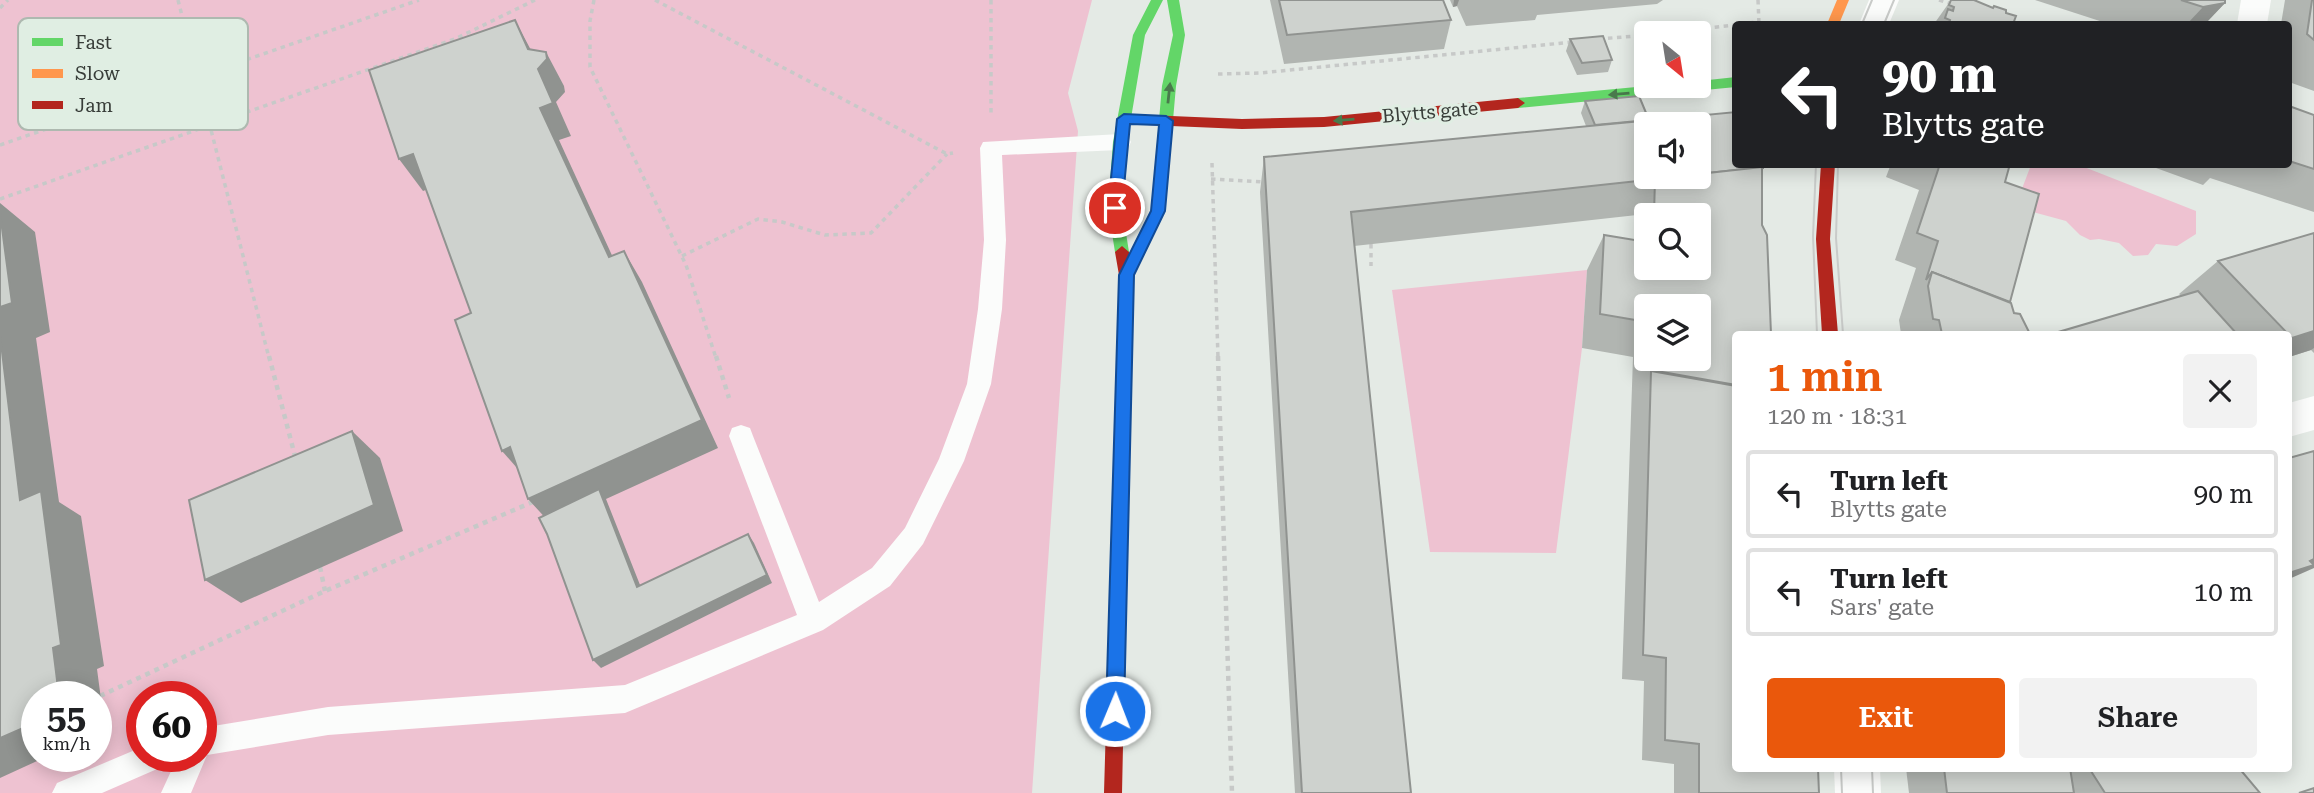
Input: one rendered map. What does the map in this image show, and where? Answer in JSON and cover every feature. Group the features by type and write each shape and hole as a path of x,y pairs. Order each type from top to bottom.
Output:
{"main road":[{"path":"1113,793 1126,275 1115,208 1120,142 1139,35 1157,0"},
{"path":"1126,275 1158,211 1166,121 1179,35 1173,0"},
{"path":"1834,21 1843,0"},
{"name":"Blytts gate","path":"1124,119 1242,124 1324,122 1732,82"},
{"path":"1828,168 1823,239 1829,331"}],"street":[{"path":"1875,21 1884,0"},
{"path":"2252,21 2256,0"},
{"path":"2292,420 2314,413"},
{"path":"1857,772 1858,793"}],"lane":[{"path":"217,739 328,721 625,699 813,621 881,577 914,536 951,461 979,384 990,309 995,240 991,148 1120,142"},
{"path":"741,436 813,621"},
{"path":"67,793 126,768"},
{"path":"176,793 185,772"}],"path":[{"path":"0,8 8,0"},
{"path":"178,0 182,18"},
{"path":"248,61 419,0"},
{"path":"248,113 455,39 535,0"},
{"path":"594,0 590,21 590,67 682,256 741,436"},
{"path":"654,0 947,154"},
{"path":"991,0 991,148"},
{"path":"1758,0 1758,21"},
{"path":"1939,0 1957,6"},
{"path":"1712,28 1732,26"},
{"path":"1592,40 1634,36"},
{"path":"1219,74 1260,73 1578,41"},
{"path":"0,145 45,130"},
{"path":"0,199 198,130"},
{"path":"211,130 297,464"},
{"path":"682,256 758,219 782,222 825,235 871,233 947,154 957,152"},
{"path":"1212,156 1232,793"},
{"path":"1211,179 1267,182"},
{"path":"1371,244 1371,267"},
{"path":"112,690 325,590 542,498"},
{"path":"320,567 325,590"}],"shaded area":[{"path":"0,0 1092,0 1068,93 1078,131 1032,793 0,793"},
{"path":"2030,168 2087,168 2196,211 2196,234 2177,246 2156,244 2148,255 2133,256 2119,243 2090,240 2080,235 2066,221 2015,207"},
{"path":"1587,270 1582,348 1556,553 1430,552 1392,290"}],"building":[{"path":"1279,0 1443,0 1451,20 1287,35"},
{"path":"1951,0 1974,0 2016,16 2014,21 1950,21 1945,18 1948,9 1953,11 1954,7 1949,5"},
{"path":"2181,0 2225,0 2225,3 2203,7"},
{"path":"2314,0 2314,40 2307,34"},
{"path":"515,20 528,49 546,52 547,59 538,69 553,103 540,108 609,257 624,251 702,420 528,499 510,447 502,451 455,320 471,313 413,154 399,159 369,70"},
{"path":"1603,36 1612,60 1582,63 1570,39"},
{"path":"1634,96 1640,98 1646,112 1634,112 1634,121 1595,125 1585,101"},
{"path":"2292,107 2314,115 2314,169 2292,162"},
{"path":"1732,112 1732,168 1753,168 1711,173 1711,114"},
{"path":"1634,122 1634,181 1351,212 1411,793 1302,793 1264,157"},
{"path":"1762,168 1762,225 1767,235 1771,331 1732,331 1732,384 1657,371 1711,371 1711,294 1634,294 1634,320 1600,314 1604,235 1634,240 1634,280 1711,280 1711,203 1654,203 1655,189 1711,189 1711,173"},
{"path":"1939,168 2009,168 2005,182 2039,194 2010,302 1932,272 1926,280 1938,241 1917,233"},
{"path":"0,213 12,303 0,307"},
{"path":"2314,233 2314,331 2292,338 2292,331 2285,331 2218,261"},
{"path":"1932,272 2011,303 2014,313 2020,314 2028,331 1941,331 1939,320 1933,319 1928,286"},
{"path":"2198,291 2234,331 2062,331"},
{"path":"0,335 20,500 41,491 61,645 53,648 57,681 21,681 21,729 0,738"},
{"path":"1651,371 1732,385 1732,772 1818,772 1819,793 1699,793 1699,744 1665,740 1666,658 1643,655"},
{"path":"352,431 374,505 205,580 189,500"},
{"path":"2314,451 2314,559 2310,561 2314,565 2292,572 2292,457"},
{"path":"599,489 637,587 748,534 767,575 593,660 539,518"},
{"path":"1944,772 2071,772 2074,793 1947,793"},
{"path":"2092,772 2242,772 2260,793 2105,793"},
{"path":"2314,788 2314,793 2299,793"}],"tram line":[{"path":"1863,21 1872,0"},
{"path":"1885,21 1894,0"},
{"path":"1816,168 1813,236 1817,331"},
{"path":"1838,168 1836,238 1843,331"},
{"path":"1841,772 1842,793"},
{"path":"1872,772 1873,793"}],"traffic: fast":[{"path":"1122,252 1115,208 1120,142 1139,35 1157,0"},
{"path":"1126,275 1158,211 1169,86 1179,35 1173,0"},
{"path":"1518,103 1732,82"}],"traffic: slow":[{"path":"1834,21 1843,0"}],"traffic: jam":[{"path":"1124,119 1242,124 1324,122 1518,103"},
{"path":"1828,168 1823,239 1830,331"},
{"path":"1113,793 1126,275 1122,252"}],"route":[{"path":"1115,208 1124,119 1166,121 1158,211 1126,275 1115,711"}]}
